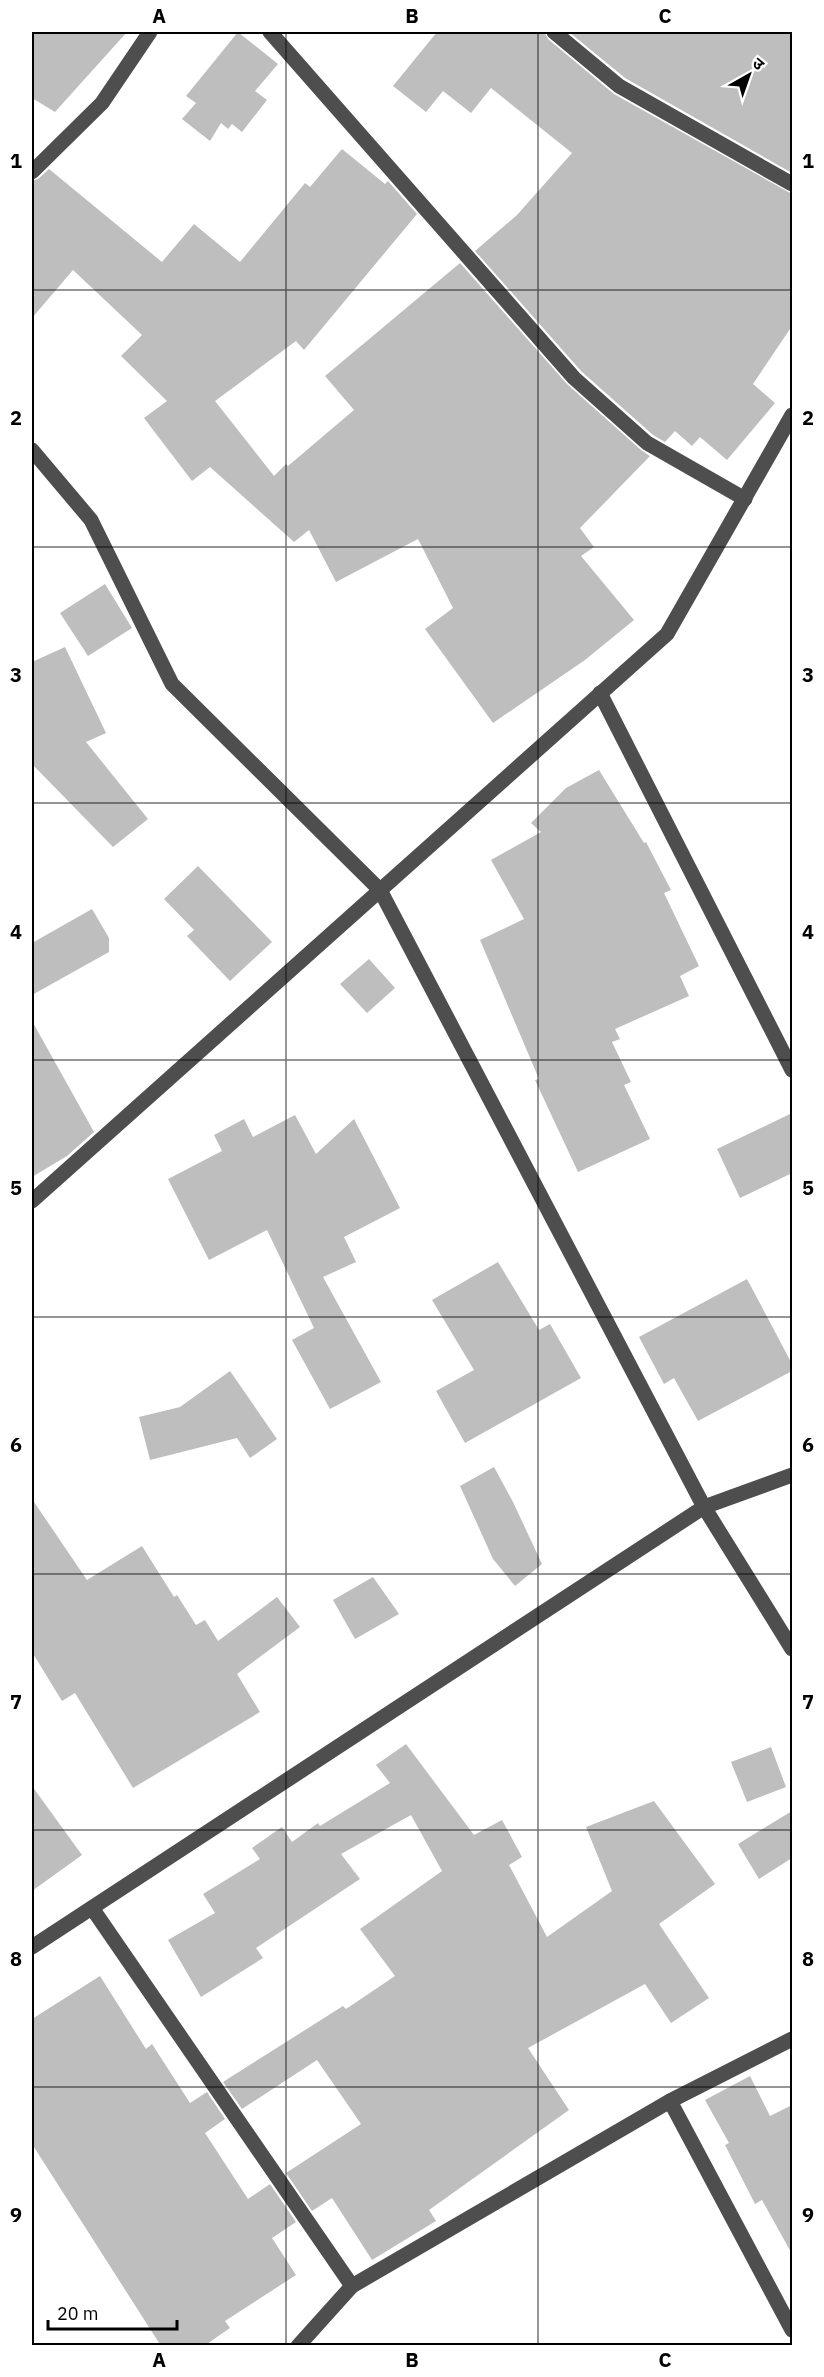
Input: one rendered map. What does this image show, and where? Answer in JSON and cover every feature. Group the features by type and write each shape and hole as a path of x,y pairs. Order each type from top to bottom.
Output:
{"street":[{"path":"32,172 102,103 150,32"},
{"path":"270,32 574,378 647,444 745,499"},
{"path":"554,32 619,86 792,184"},
{"path":"32,1201 667,634 792,415"},
{"path":"32,450 91,520 172,684 380,890 704,1507 792,1649"},
{"path":"600,693 792,1070"},
{"path":"32,1947 704,1507 792,1475"},
{"path":"92,1908 352,2286"},
{"path":"298,2346 352,2286 670,2101 792,2040"},
{"path":"670,2101 792,2330"}],"building":[{"path":"32,32 127,32 55,112 32,98"},
{"path":"238,32 278,64 255,91 267,100 242,132 232,124 228,129 221,123 210,141 182,119 196,103 186,96"},
{"path":"437,32 544,32 548,39 614,94 792,194 792,326 753,384 775,403 727,460 700,437 692,446 675,431 665,442 653,435 581,371 475,251 517,215 572,153 491,88 471,113 443,91 426,112 393,86"},
{"path":"569,32 792,32 792,173 625,78"},
{"path":"342,149 385,184 388,181 417,214 304,350 296,341 215,401 274,476 354,410 325,376 460,263 567,384 650,456 580,528 594,547 581,556 634,620 585,660 493,723 425,629 453,608 418,539 336,582 309,530 294,542 210,467 192,481 144,418 167,401 121,356 142,335 73,270 32,318 32,181 38,179 49,169 162,262 194,224 240,262 305,183 310,187"},
{"path":"105,584 132,628 88,656 60,613"},
{"path":"65,647 106,733 86,742 148,819 113,847 32,764 32,662"},
{"path":"599,770 644,843 646,842 671,890 664,893 699,966 680,976 689,996 615,1029 620,1039 612,1042 631,1082 624,1085 650,1139 578,1172 535,1080 539,1079 480,940 524,919 491,860 541,832 531,823 566,788"},
{"path":"198,866 272,942 230,981 187,936 194,930 164,899"},
{"path":"92,909 109,938 109,952 32,995 32,943"},
{"path":"369,959 395,988 367,1013 340,984"},
{"path":"32,1021 94,1132 67,1156 32,1177"},
{"path":"792,1113 792,1173 740,1198 717,1149"},
{"path":"295,1115 316,1154 354,1119 400,1208 344,1237 356,1262 323,1277 381,1382 330,1409 292,1340 314,1328 267,1230 209,1260 168,1179 222,1151 214,1135 244,1119 253,1137"},
{"path":"498,1262 539,1330 550,1324 581,1378 465,1443 436,1391 474,1370 432,1300"},
{"path":"747,1279 792,1364 792,1371 698,1421 674,1378 664,1384 639,1337"},
{"path":"230,1371 277,1439 250,1458 237,1438 150,1460 139,1417 180,1407"},
{"path":"494,1467 542,1564 515,1586 493,1559 460,1486"},
{"path":"32,1499 87,1580 142,1546 174,1597 177,1595 196,1625 205,1620 218,1641 277,1597 300,1627 237,1674 260,1712 133,1788 75,1693 62,1701 32,1652"},
{"path":"373,1577 399,1614 355,1639 333,1600"},
{"path":"406,1744 474,1835 502,1820 522,1857 509,1865 547,1937 612,1891 586,1827 654,1801 715,1884 659,1924 709,1998 671,2023 645,1984 528,2048 569,2110 429,2210 436,2221 372,2260 332,2198 312,2211 286,2173 361,2124 317,2060 242,2109 223,2082 343,2006 346,2009 395,1976 360,1929 442,1871 411,1815 341,1854 360,1879 256,1948 263,1958 201,1997 168,1940 215,1913 203,1894 260,1859 252,1848 282,1827 292,1842 318,1823 320,1826 390,1783 376,1765"},
{"path":"771,1747 786,1787 747,1802 731,1762"},
{"path":"32,1786 82,1855 32,1891"},
{"path":"792,1811 792,1858 759,1879 738,1844"},
{"path":"100,1976 146,2049 152,2044 190,2103 207,2092 225,2119 205,2133 248,2199 270,2184 296,2222 272,2238 296,2275 225,2321 230,2328 204,2346 161,2346 32,2144 32,2019"},
{"path":"750,2076 770,2116 792,2105 792,2254 762,2200 755,2204 725,2145 729,2143 705,2100"}]}
